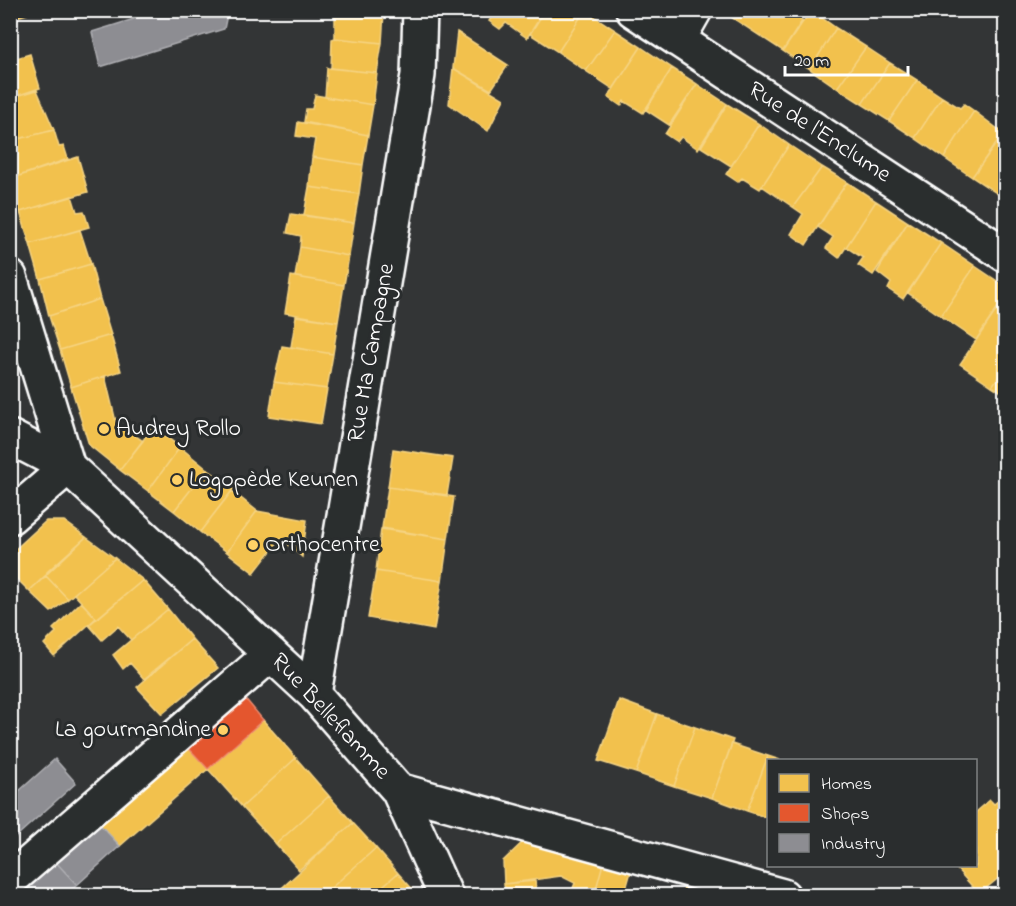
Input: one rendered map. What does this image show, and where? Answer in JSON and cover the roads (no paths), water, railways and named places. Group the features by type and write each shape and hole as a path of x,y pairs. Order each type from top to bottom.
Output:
{"street":[{"name":"Rue Ma Campagne","path":"315,694 418,75 420,10"},
{"name":"Rue de l'Enclume","path":"633,10 1005,255"},
{"path":"678,40 695,10"},
{"path":"10,277 68,467 10,517"},
{"name":"Rue Belleflamme","path":"10,437 68,467 315,694 398,790 783,896"},
{"path":"10,880 271,654"},
{"path":"398,790 446,896"}],"place":[{"name":"Audrey Rollo","path":"104,429"},
{"name":"Logopède Keunen","path":"177,480"},
{"name":"Orthocentre","path":"253,545"},
{"name":"La gourmandine","path":"223,730"}]}
